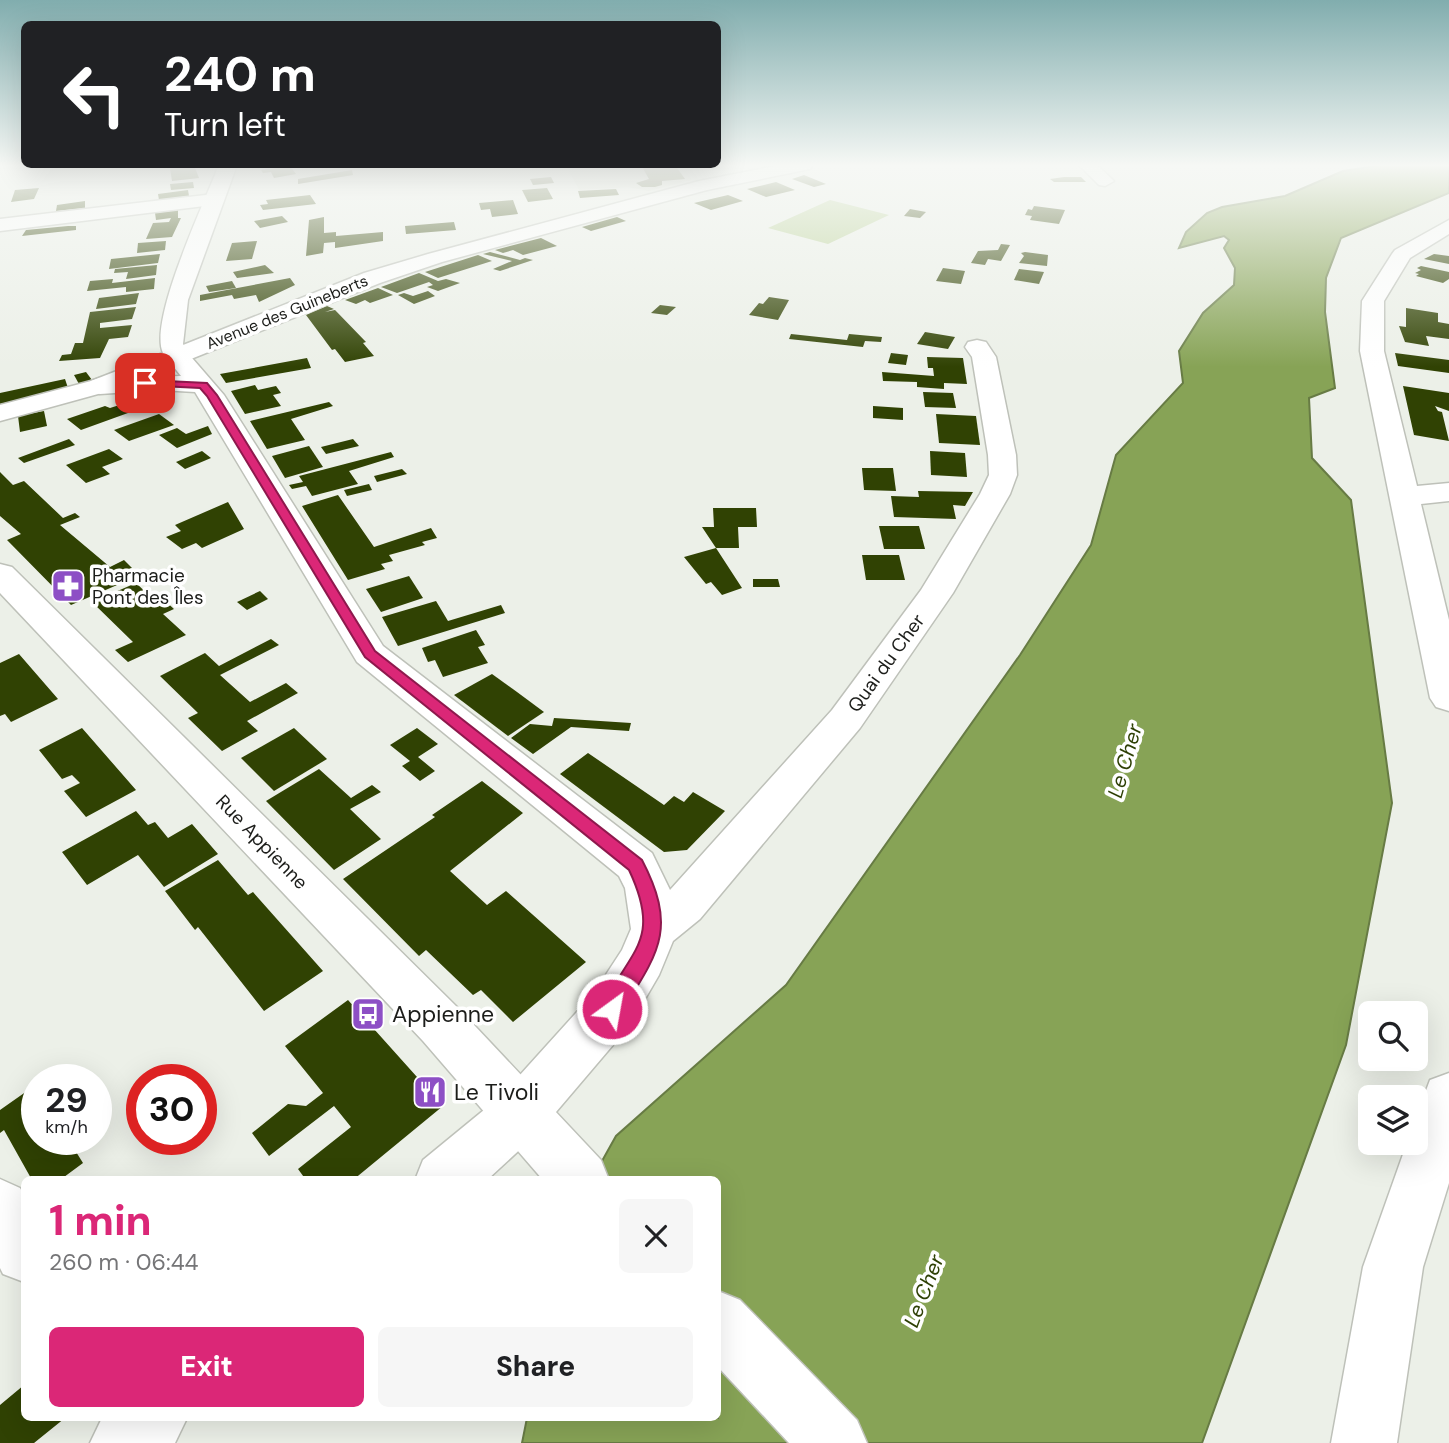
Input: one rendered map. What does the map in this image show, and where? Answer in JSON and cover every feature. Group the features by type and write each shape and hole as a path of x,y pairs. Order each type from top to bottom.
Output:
{"street":[{"path":"192,320 177,300 202,232"},
{"name":"Avenue des Guineberts","path":"106,384 372,278 526,232"},
{"path":"1438,232 1402,254 1373,300 1373,351 1449,698"},
{"path":"106,384 192,320 251,316 306,303"},
{"path":"192,320 171,344 177,356 211,395 370,654 636,865 647,888 654,929 642,960 612,1009 520,1114 500,1134 448,1176"},
{"name":"Quai du Cher","path":"654,929 684,906 846,719 936,593 995,494 1003,475 1002,455 984,357 977,346"},
{"path":"0,413 106,384 203,385"},
{"path":"1404,495 1439,495 1449,492"},
{"name":"Rue Appienne","path":"0,573 441,1025 573,1171"},
{"path":"1369,1432 1393,1267 1449,1098"},
{"path":"0,1208 21,1247"},
{"path":"721,1325 834,1443"}],"shaded area":[{"path":"784,232 853,232 828,244"}],"water":[{"name":"Le Cher","path":"1186,232 1355,232 1341,238 1326,278 1325,312 1335,388 1309,398 1312,458 1351,500 1392,803 1346,1045 1202,1443 522,1443 526,1421 721,1421 721,1176 594,1176 616,1136 786,985 1020,655 1091,545 1116,455 1183,383 1179,351 1203,313 1234,285 1235,268 1224,248 1229,240 1224,236 1179,248"}],"building":[{"path":"24,232 55,232 22,236"},
{"path":"149,232 174,232 172,237 146,239"},
{"path":"308,232 336,232 336,236 383,232 383,241 335,248 335,242 324,243 323,253 306,256"},
{"path":"541,238 557,246 523,255 513,250 503,253 495,250"},
{"path":"166,241 165,250 137,253 138,243"},
{"path":"257,241 252,259 226,261 232,243"},
{"path":"1001,244 1010,245 1001,261 988,259 985,265 971,263 978,251 998,250"},
{"path":"490,252 520,260 533,260 500,271 493,269 512,261 483,254"},
{"path":"1021,253 1048,255 1047,266 1019,263 1024,256"},
{"path":"160,254 158,263 109,269 111,259"},
{"path":"1434,254 1449,256 1449,264 1424,259"},
{"path":"478,255 492,261 438,278 425,272"},
{"path":"157,265 156,275 126,279 128,272 114,273 115,269"},
{"path":"265,265 274,273 237,278 233,272"},
{"path":"1421,266 1449,272 1449,279 1443,283 1416,276 1419,274 1415,273 1421,270 1417,268"},
{"path":"943,268 965,271 961,284 936,281"},
{"path":"1019,269 1044,272 1039,284 1014,280"},
{"path":"419,273 438,281 446,279 460,283 438,291 427,287 433,285 429,282 397,293 381,287"},
{"path":"155,278 154,289 126,292 126,287 87,291 90,281 113,279 112,283"},
{"path":"290,278 295,285 259,302 256,295 234,299 232,295 200,301 200,295"},
{"path":"232,281 236,288 209,292 206,286"},
{"path":"378,288 393,295 370,303 365,300 356,304 345,300"},
{"path":"428,291 435,296 414,304 398,295 404,293 413,296"},
{"path":"139,293 136,304 96,309 99,298"},
{"path":"769,297 789,300 778,320 749,315 759,303 763,304"},
{"path":"660,305 676,307 667,315 651,313"},
{"path":"327,306 334,309 325,312 335,310 366,342 363,343 374,356 345,362 335,349 332,350 306,315"},
{"path":"136,307 132,319 100,323 100,328 132,325 128,337 109,339 100,358 59,361 62,355 71,354 75,343 83,343 90,312"},
{"path":"1406,308 1438,313 1438,322 1449,324 1449,339 1426,336 1429,346 1405,342 1399,326 1406,327"},
{"path":"925,332 955,337 948,349 917,344"},
{"path":"791,334 847,340 849,334 882,337 881,342 865,341 863,347 789,339"},
{"path":"891,353 908,355 906,365 888,363"},
{"path":"1395,353 1449,360 1449,373 1398,366"},
{"path":"927,357 963,358 967,384 944,383 944,389 917,387 917,382 883,381 882,372 934,376 933,368 928,368"},
{"path":"307,358 311,368 226,383 220,374"},
{"path":"86,372 92,380 79,384 74,375"},
{"path":"65,379 68,388 0,404 0,393"},
{"path":"255,385 258,390 276,386 281,393 273,395 281,406 245,414 231,391"},
{"path":"1403,386 1449,393 1449,411 1435,406 1442,412 1449,441 1414,435"},
{"path":"923,392 953,393 956,408 925,407"},
{"path":"129,402 139,409 81,430 67,419 105,406 110,408"},
{"path":"329,402 333,406 291,419 305,440 267,449 250,421"},
{"path":"873,406 903,408 903,420 873,418"},
{"path":"44,411 47,426 20,432 18,416"},
{"path":"159,414 174,425 129,441 114,430"},
{"path":"936,414 976,416 980,445 939,443"},
{"path":"208,426 212,434 177,448 159,435 177,428 186,434"},
{"path":"69,439 75,445 24,463 18,458"},
{"path":"353,439 359,446 326,454 321,447"},
{"path":"309,446 323,467 285,478 272,456"},
{"path":"109,449 123,459 102,467 110,474 86,483 66,465"},
{"path":"202,451 211,458 185,469 176,462"},
{"path":"930,451 965,453 967,477 931,475"},
{"path":"391,452 394,457 349,471 358,484 312,496 306,486 292,489 289,485 303,482 299,476"},
{"path":"862,468 893,468 896,491 864,490"},
{"path":"402,469 407,474 377,482 374,476"},
{"path":"0,472 13,485 24,481 63,518 75,513 80,517 60,525 110,567 124,560 132,568 124,571 131,579 71,605 7,540 21,534 0,516"},
{"path":"369,484 372,490 347,496 344,490"},
{"path":"918,491 973,492 965,506 953,505 956,519 894,517 891,496 919,497"},
{"path":"338,495 374,547 431,528 437,538 422,542 425,545 389,555 393,561 381,564 385,569 348,580 302,506"},
{"path":"228,502 244,529 202,548 196,543 182,549 166,537 181,531 175,525"},
{"path":"713,508 756,508 757,527 738,527 739,548 716,548 702,527 714,527"},
{"path":"879,526 919,526 925,549 884,549"},
{"path":"716,548 742,588 722,595 711,582 706,584 684,557"},
{"path":"862,555 899,555 905,580 866,580"},
{"path":"409,576 423,598 381,612 366,589"},
{"path":"753,579 778,579 780,587 753,587"},
{"path":"136,583 155,601 162,598 174,609 163,614 186,635 128,662 115,650 133,642 92,602"},
{"path":"260,591 268,599 247,610 237,602"},
{"path":"436,601 448,621 501,605 505,613 398,646 382,617"},
{"path":"476,630 485,645 478,647 488,663 443,677 435,660 428,662 422,648"},
{"path":"271,639 279,645 220,675 250,702 286,683 298,693 247,721 258,731 222,751 188,718 198,713 160,676 205,653 219,666"},
{"path":"19,654 58,699 11,722 5,714 0,716 0,663"},
{"path":"492,674 544,712 508,736 454,695"},
{"path":"554,718 631,723 629,731 571,727 533,754 511,738 530,724 552,726"},
{"path":"82,728 136,790 86,817 64,791 80,783 72,775 62,779 39,750"},
{"path":"294,728 327,759 274,791 241,758"},
{"path":"417,728 438,744 418,757 435,771 420,781 402,766 410,761 390,745"},
{"path":"588,753 664,805 674,796 684,802 693,792 725,811 687,850 664,852 560,774"},
{"path":"319,769 351,798 372,785 381,792 350,809 381,839 334,870 266,801"},
{"path":"482,781 523,813 450,871 487,905 506,891 586,962 513,1022 481,990 473,995 426,950 419,956 343,879 435,817 432,815"},
{"path":"136,811 148,825 155,822 168,838 192,824 218,854 164,887 138,855 87,885 62,852"},
{"path":"218,860 248,895 253,892 323,971 264,1011 198,927 195,930 165,891"},
{"path":"348,1000 443,1106 358,1176 303,1176 298,1169 351,1127 334,1106 269,1156 252,1133 288,1104 306,1106 323,1093 285,1046"},
{"path":"21,1095 21,1155 78,1155 83,1163 65,1176 30,1176 4,1130 0,1133 0,1110"},
{"path":"21,1388 21,1421 61,1421 34,1443 0,1443 0,1405"}],"place":[{"name":"Pharmacie Pont des Îles","path":"68,586"},
{"name":"Appienne","path":"368,1014"},
{"name":"Le Tivoli","path":"430,1092"}],"route":[{"path":"145,383 203,385 370,654 636,865 647,888 654,929 642,960 612,1009"}]}
